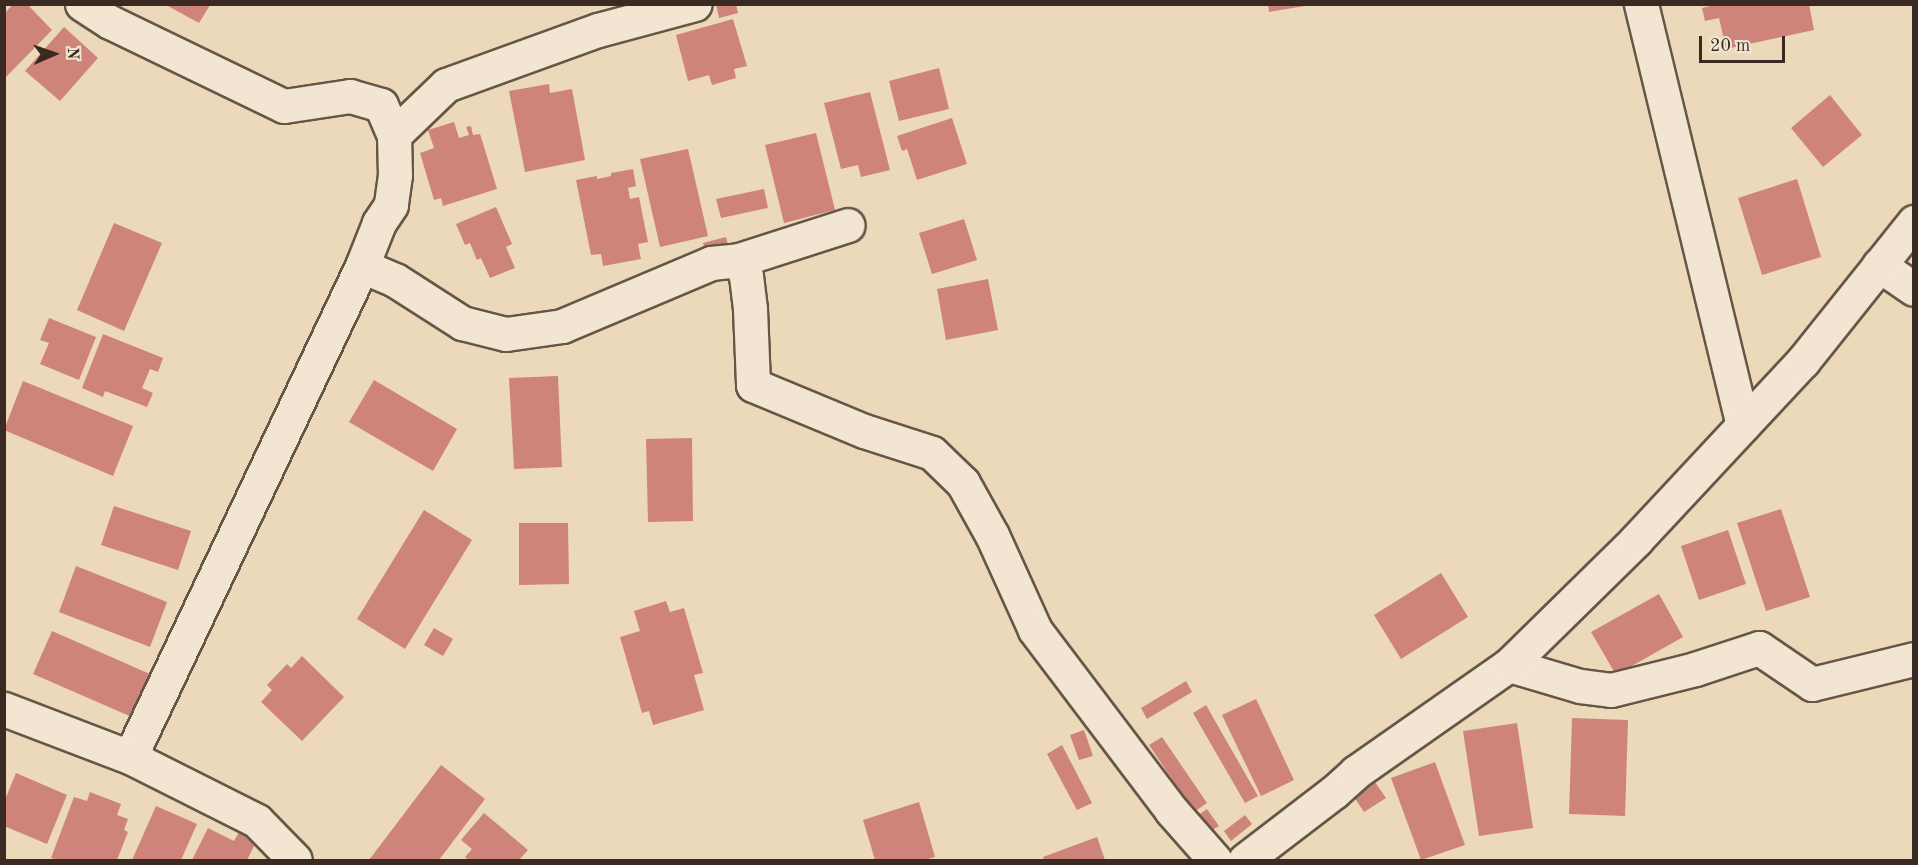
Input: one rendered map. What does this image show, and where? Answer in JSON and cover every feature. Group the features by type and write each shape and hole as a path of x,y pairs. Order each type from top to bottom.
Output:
{"street":[{"path":"82,4 110,22 284,106 350,96 381,105 393,135 395,176 391,205 380,223 362,266 130,757"},
{"path":"393,135 446,86 597,30 695,4"},
{"path":"1641,4 1743,425"},
{"path":"1245,861 1335,792 1356,772 1509,665 1636,540 1803,361 1914,222"},
{"path":"362,266 395,280 462,322 506,334 562,326 711,263 739,260 848,225"},
{"path":"739,260 746,276 750,309 753,385 864,431 932,453 963,483 992,536 1035,630 1171,810 1215,861"},
{"path":"1879,266 1914,289"},
{"path":"1509,665 1580,686 1611,690 1695,669 1760,648 1812,684 1914,659"},
{"path":"4,709 130,757 257,821 296,861"}],"building":[{"path":"13,4 27,4 52,30 4,79 4,14"},
{"path":"716,4 736,4 738,13 719,18"},
{"path":"1268,4 1305,4 1305,6 1269,12"},
{"path":"1719,4 1809,4 1814,30 1726,49 1719,18 1705,21 1702,8"},
{"path":"166,5 210,5 199,23"},
{"path":"733,19 747,66 734,69 736,78 712,85 709,75 688,81 676,35"},
{"path":"64,27 98,58 60,101 25,71"},
{"path":"939,68 949,109 899,121 889,81"},
{"path":"549,84 550,93 572,89 585,160 525,172 509,91"},
{"path":"870,92 890,170 861,177 858,165 841,169 824,103"},
{"path":"1830,95 1862,135 1823,167 1791,128"},
{"path":"952,118 967,164 917,180 907,149 902,151 897,136"},
{"path":"454,122 459,138 469,135 466,127 471,126 473,135 480,134 497,189 443,206 441,198 434,200 420,153 434,148 428,130"},
{"path":"816,133 835,210 784,223 765,145"},
{"path":"688,149 708,236 660,247 640,159"},
{"path":"633,169 636,186 628,188 630,199 639,197 648,242 638,244 641,259 603,266 601,254 591,255 576,180 597,176 597,179 611,176 611,173"},
{"path":"1797,179 1821,257 1762,275 1738,198"},
{"path":"764,189 768,208 721,218 716,199"},
{"path":"496,207 512,244 506,247 515,268 490,278 481,258 477,260 470,243 465,245 456,224"},
{"path":"964,219 977,260 932,274 919,233"},
{"path":"114,223 162,243 124,331 77,310"},
{"path":"726,237 729,249 707,255 703,243"},
{"path":"988,279 998,330 946,340 937,289"},
{"path":"49,318 96,337 79,380 40,364 49,343 40,340"},
{"path":"103,334 163,358 158,372 150,369 142,388 153,393 147,407 105,391 103,397 82,388"},
{"path":"558,376 562,467 514,469 509,378"},
{"path":"374,380 457,429 433,471 349,422"},
{"path":"23,381 133,426 113,476 4,430"},
{"path":"692,438 693,521 648,522 646,439"},
{"path":"114,506 191,531 178,570 101,545"},
{"path":"1781,509 1810,597 1766,611 1737,523"},
{"path":"424,510 472,540 405,649 357,619"},
{"path":"519,523 568,523 569,584 519,585"},
{"path":"1728,530 1746,584 1699,600 1681,546"},
{"path":"76,566 167,602 150,647 59,612"},
{"path":"1441,573 1468,617 1401,659 1374,615"},
{"path":"1659,594 1683,637 1616,675 1591,632"},
{"path":"666,601 670,612 684,608 703,673 694,675 704,710 653,725 649,711 642,713 620,637 640,631 634,611"},
{"path":"434,628 453,639 443,656 424,645"},
{"path":"52,631 159,678 141,721 33,674"},
{"path":"302,656 344,697 302,741 261,702 272,690 267,685 287,664 291,668"},
{"path":"1186,681 1192,692 1147,719 1141,708"},
{"path":"1256,699 1294,780 1261,796 1222,715"},
{"path":"1206,705 1258,796 1245,803 1193,713"},
{"path":"1572,718 1628,720 1625,816 1569,814"},
{"path":"1517,723 1533,828 1479,836 1463,731"},
{"path":"1084,730 1093,756 1079,760 1070,735"},
{"path":"1162,737 1207,803 1194,812 1149,745"},
{"path":"1062,745 1092,803 1077,810 1047,754"},
{"path":"1435,762 1465,845 1421,860 1391,778"},
{"path":"441,765 485,799 439,860 369,860"},
{"path":"16,773 67,795 47,844 4,826 4,802"},
{"path":"1375,782 1386,798 1364,812 1354,797"},
{"path":"90,792 121,804 117,815 128,819 124,830 128,832 117,860 51,858 74,797 87,801"},
{"path":"919,802 935,857 924,860 875,860 863,820"},
{"path":"156,806 197,824 181,860 132,860"},
{"path":"1207,809 1219,826 1209,832 1197,816"},
{"path":"484,813 528,850 519,860 469,860 465,857 472,849 461,840"},
{"path":"1245,815 1252,824 1231,841 1224,831"},
{"path":"208,828 234,841 239,832 257,840 247,860 192,860"},
{"path":"1097,837 1105,860 1044,860 1043,857"}]}
